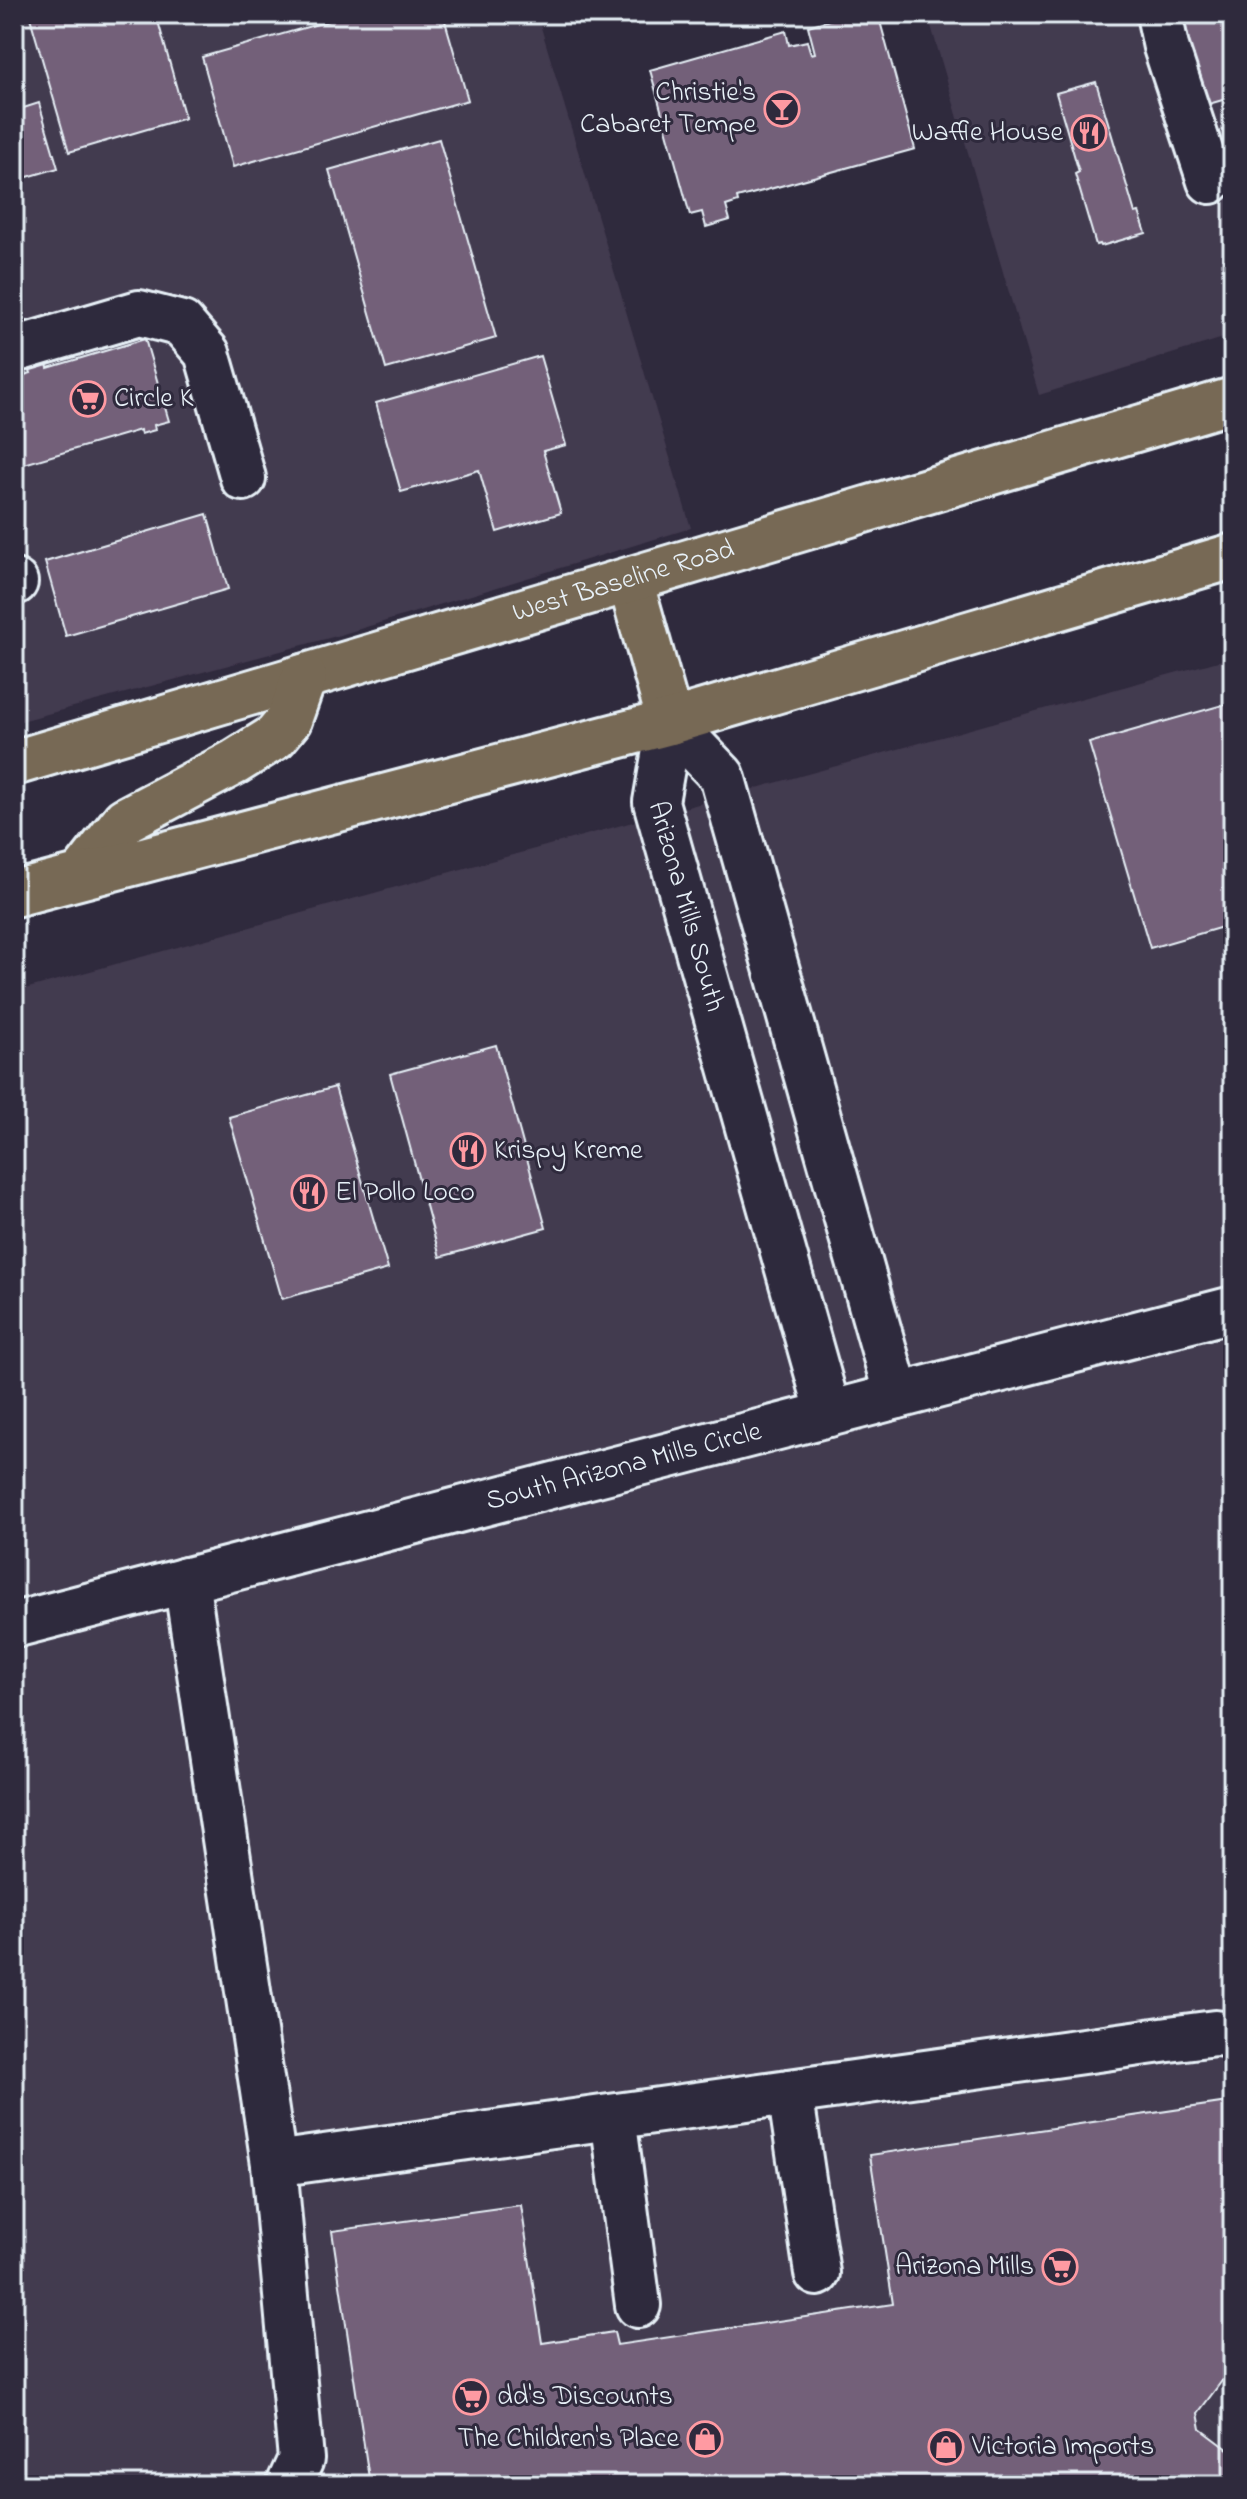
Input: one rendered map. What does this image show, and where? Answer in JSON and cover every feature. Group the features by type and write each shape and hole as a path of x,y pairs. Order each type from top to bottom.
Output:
{"main road":[{"name":"West Baseline Road","path":"14,763 1233,400"},
{"path":"14,894 670,722 1233,556"},
{"path":"630,580 670,722"},
{"path":"82,875 125,820 235,762 275,737 289,720 304,677"}],"lane":[{"path":"1159,14 1166,47 1210,181"},
{"path":"14,350 139,313 182,324 207,353 243,478"},
{"path":"670,722 722,776 897,1396"},
{"name":"Arizona Mills South","path":"670,722 656,802 829,1414"},
{"name":"South Arizona Mills Circle","path":"14,1625 1233,1309"},
{"path":"186,1580 274,2164 301,2459 289,2485"},
{"path":"274,2164 1215,2033 1233,2035"},
{"path":"790,2092 817,2273"},
{"path":"613,2117 638,2305"}],"shaded area":[{"path":"14,14 537,14 691,528 340,635 14,723"},
{"path":"948,14 1233,14 1233,335 1039,395 929,19"},
{"name":"Arizona Mills","path":"1233,657 1233,2485 14,2485 14,992"}],"building":[{"path":"29,14 156,14 185,118 69,152"},
{"path":"353,14 443,14 468,100 233,167 202,57"},
{"name":"Christie's Cabaret Tempe","path":"850,14 878,14 915,149 737,198 738,202 726,206 730,220 706,227 702,212 690,215 650,70 786,31 789,45 807,41 811,54 815,53 808,26"},
{"path":"1186,14 1233,14 1233,97 1195,108 1168,19"},
{"name":"Waffle House","path":"1096,82 1135,213 1139,212 1146,233 1101,246 1096,245 1075,174 1079,172 1056,93"},
{"path":"39,103 58,168 14,181 14,111"},
{"path":"439,139 496,338 386,369 329,170"},
{"name":"Circle K","path":"145,339 169,421 154,425 155,430 141,434 140,430 14,467 14,378 31,373 28,364 46,359 48,368"},
{"path":"540,356 566,445 543,451 561,513 497,532 479,470 401,492 376,403"},
{"path":"207,514 228,589 66,636 45,562"},
{"path":"1233,702 1233,924 1150,948 1089,743"},
{"name":"Krispy Kreme","path":"496,1045 546,1228 440,1257 390,1074"},
{"name":"El Pollo Loco","path":"335,1087 388,1269 282,1299 229,1117"},
{"name":"Arizona Mills","path":"1228,2102 1233,2135 1233,2366 1198,2413 1201,2429 1233,2453 1233,2485 370,2485 332,2231 521,2205 542,2343 614,2332 617,2345 893,2304 870,2155"}],"place":[{"name":"Christie's Cabaret Tempe","path":"782,109"},
{"name":"Waffle House","path":"1089,133"},
{"name":"Circle K","path":"88,399"},
{"name":"Krispy Kreme","path":"468,1151"},
{"name":"El Pollo Loco","path":"309,1193"},
{"name":"Arizona Mills","path":"1060,2267"},
{"name":"dd's Discounts","path":"471,2397"},
{"name":"The Children's Place","path":"705,2439"},
{"name":"Victoria Imports","path":"946,2447"}]}
